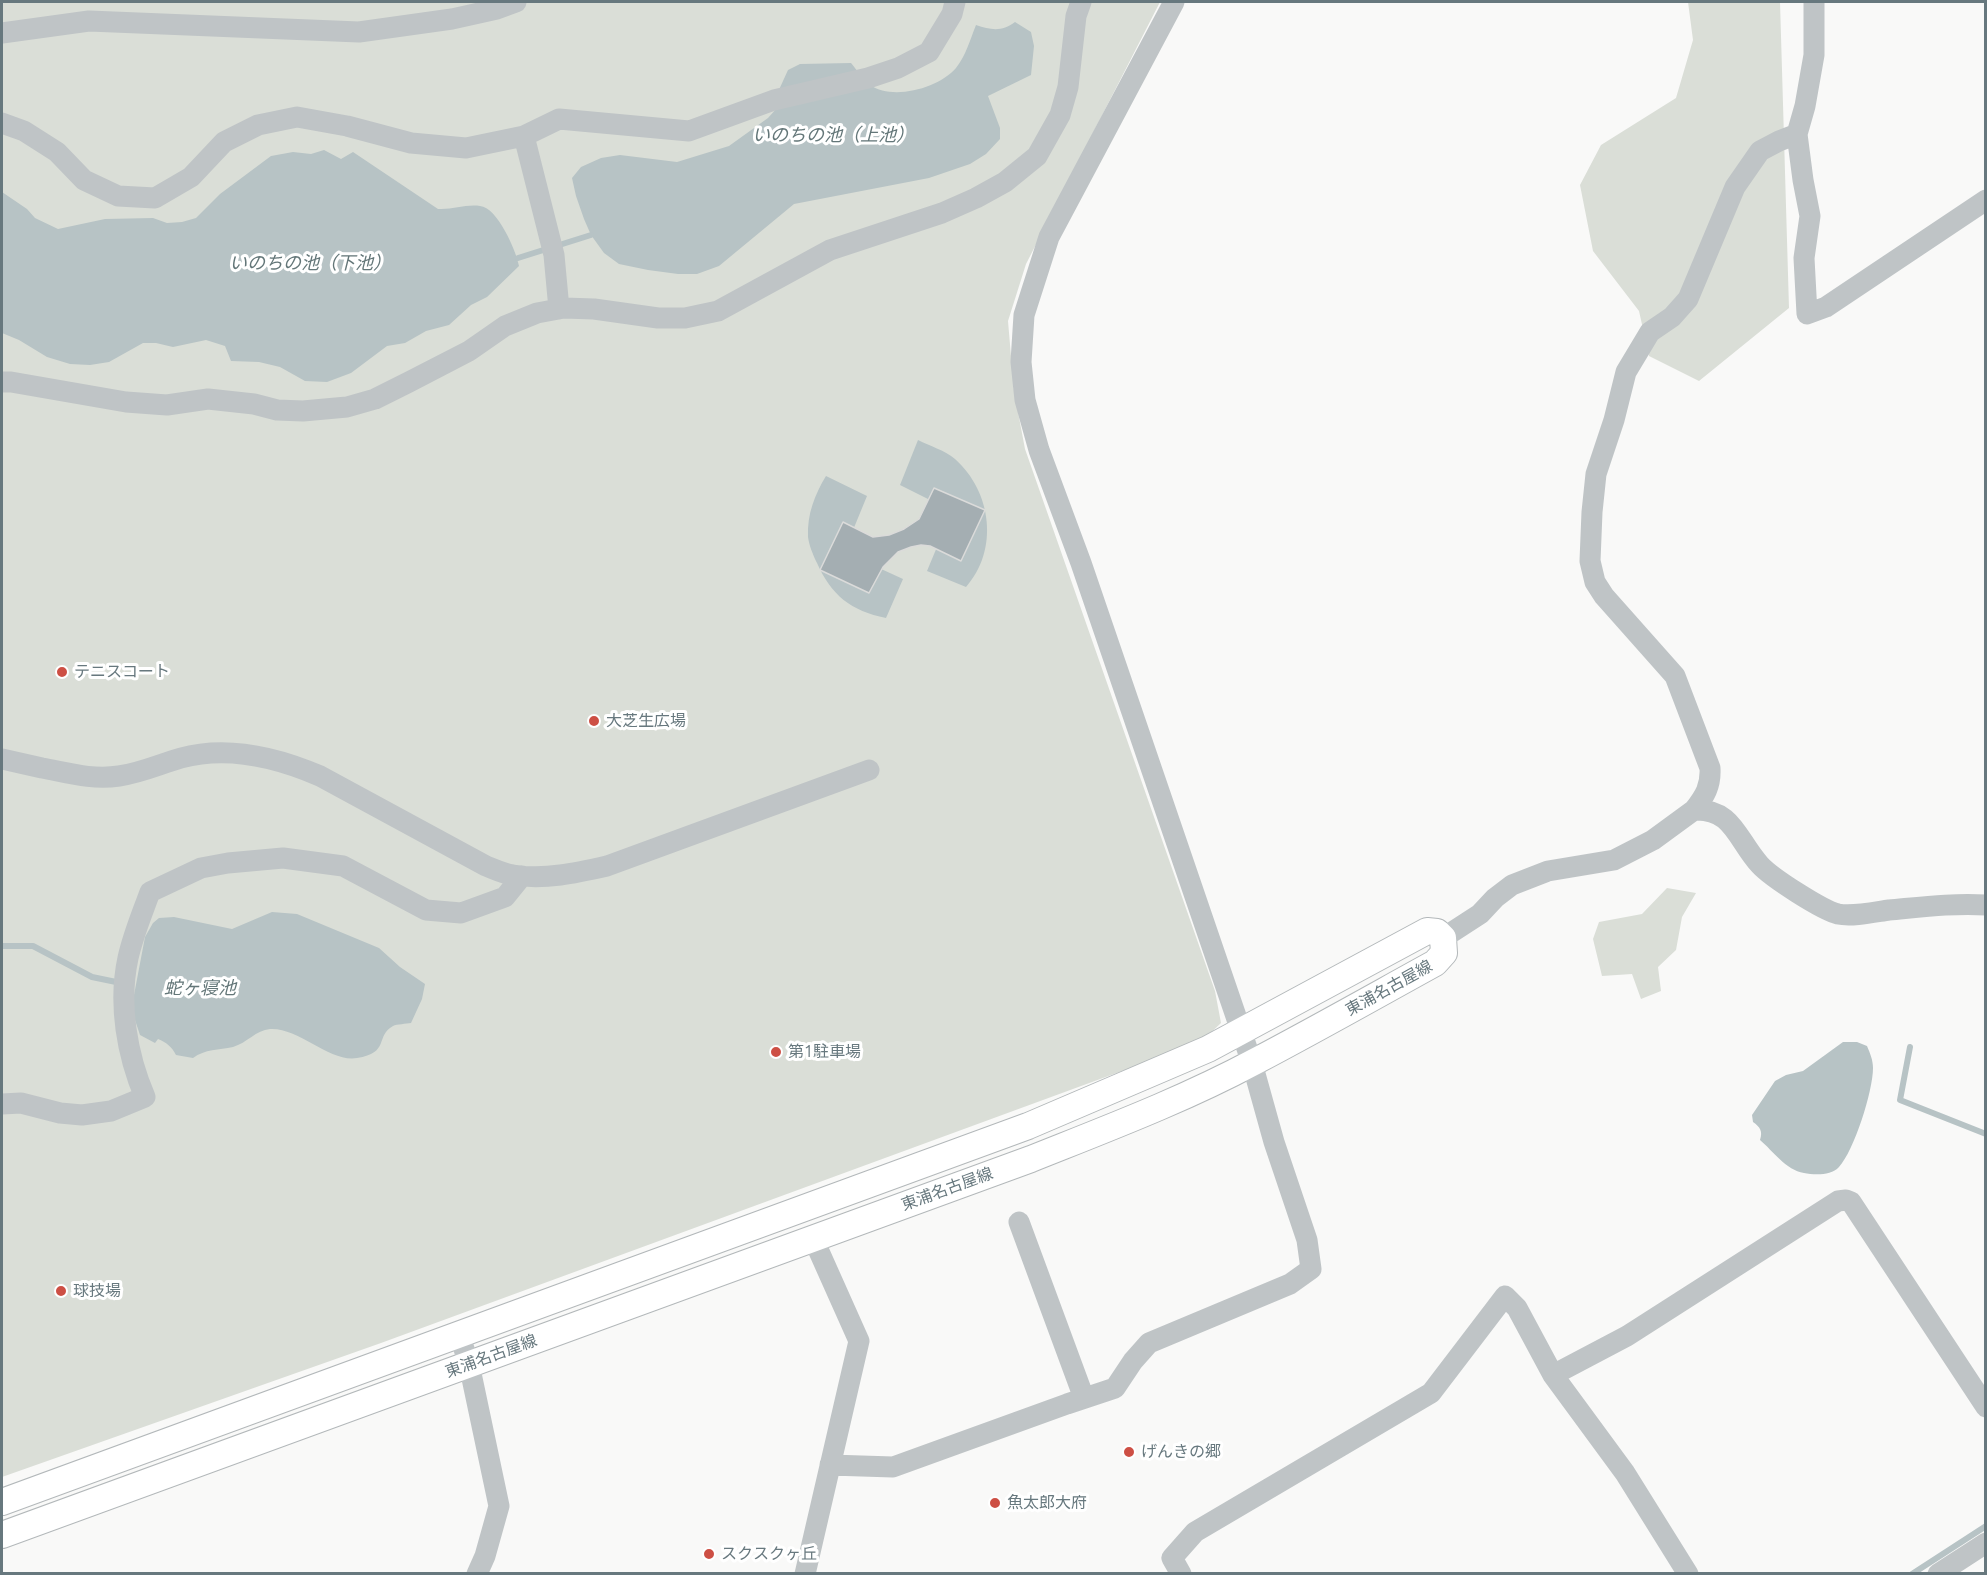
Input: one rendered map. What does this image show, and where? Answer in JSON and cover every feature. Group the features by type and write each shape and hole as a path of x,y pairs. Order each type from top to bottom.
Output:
{"main road":[{"name":"東浦名古屋線","path":"2,1502 1028,1126 1208,1049 1427,931 1437,932 1443,938 1444,953 1435,963 1252,1063 1170,1102 1052,1150 2,1535"}],"street":[{"path":"2,33 89,21 359,32 452,19 497,9 516,2"},
{"path":"2,123 24,131 57,152 84,180 118,196 155,198 191,177 224,142 258,124 297,117 411,142 466,148 524,136 559,119 689,131 774,100 868,78 898,68 929,52 952,14 955,2"},
{"path":"2,382 126,402 167,405 208,399 254,404 277,410 303,411 347,407 375,399 469,351 505,326 537,313 559,309 594,309 685,318 718,311 830,250 942,213 976,198 1005,182 1037,156 1060,115 1068,87 1076,16 1081,2"},
{"path":"830,1465 893,1467 1115,1388 1133,1361 1149,1343 1290,1284 1311,1269 1307,1240 1274,1142 1242,1032 1024,400 1021,362 1024,315 1049,237 1174,2"},
{"path":"1814,2 1814,55 1805,106 1797,134 1810,216 1804,258 1807,314 1826,307 1986,200"},
{"path":"1443,938 1480,914 1512,885 1548,871 1614,860 1653,840 1694,810 1708,790 1711,781 1710,768 1675,676 1594,582 1590,561 1596,474 1614,420 1626,372 1634,357 1650,332 1672,317 1688,299 1735,187 1760,151 1797,134"},
{"path":"524,136 554,255 559,309"},
{"path":"2,759 92,778 120,776 181,758 204,754 230,753 262,756 291,763 320,776 486,866 512,875 547,877 607,866 869,770"},
{"path":"1694,810 1707,809 1722,816 1761,866 1799,893 1838,914 1958,904 1986,906"},
{"path":"2,1104 21,1103 60,1113 82,1115 111,1111 146,1097 136,1075 129,1048 124,995 128,960 135,931 150,892 182,876 201,868 256,859 283,858 343,866 426,910 461,913 505,897 522,876"},
{"path":"1553,1375 1627,1336 1838,1201 1846,1200 1851,1202 1986,1407"},
{"path":"1019,1222 1084,1398"},
{"path":"805,1574 859,1341 813,1238"},
{"path":"1181,1574 1172,1558 1195,1532 1431,1393 1505,1296 1517,1308 1553,1375 1625,1473 1688,1574"},
{"path":"459,1334 469,1364 499,1506 485,1556 477,1574"},
{"path":"1938,1574 1986,1543"}],"shaded area":[{"path":"2,2 1160,2 1026,264 1008,321 1014,391 1025,449 1215,991 1221,1023 1201,1042 381,1343 2,1477"},
{"path":"1688,2 1780,2 1789,308 1699,381 1649,356 1639,311 1593,251 1580,185 1601,145 1676,98 1693,40"},
{"path":"1667,888 1696,893 1682,917 1676,950 1658,967 1661,991 1641,999 1632,974 1602,976 1593,939 1599,922 1642,914"}],"water":[{"name":"いのちの池（上池）","path":"1015,22 1031,32 1034,46 1031,75 988,96 1000,128 1000,139 986,154 970,164 929,178 794,204 719,266 697,274 678,274 619,264 604,253 591,235 576,196 572,178 581,167 601,158 620,155 677,162 729,146 768,118 777,108 778,92 788,70 800,64 851,63 870,85 891,92 915,90 927,86 939,81 956,68 965,53 976,25 996,29"},
{"name":"いのちの池（下池）","path":"324,150 341,159 353,152 438,209 464,206 486,208 505,230 519,266 487,297 471,305 449,325 426,331 405,343 387,346 351,373 327,382 305,381 280,367 259,362 231,361 225,346 206,340 173,347 143,343 109,362 90,365 70,364 47,357 19,340 2,333 2,192 27,209 35,218 58,229 105,219 153,218 167,223 182,222 196,218 220,194 271,156 293,152 311,154"},
{"path":"918,440 955,459 977,488 983,504 987,522 987,539 977,572 966,587 927,571 952,511 900,485"},
{"path":"826,476 867,496 844,552 903,579 886,618 862,611 844,600 829,584 814,557 808,537 810,512"},
{"name":"蛇ヶ寝池","path":"272,912 297,914 379,948 400,967 425,984 422,999 411,1023 393,1026 384,1035 374,1052 357,1058 336,1055 292,1033 281,1030 265,1030 233,1047 207,1051 193,1058 176,1055 164,1042 158,1039 155,1043 140,1035 134,1017 134,995 145,937 153,923 159,918 174,917 232,929"},
{"path":"1843,1042 1857,1042 1867,1046 1872,1059 1870,1091 1862,1120 1851,1148 1836,1170 1817,1174 1797,1171 1760,1140 1761,1132 1753,1122 1752,1115 1775,1081 1786,1075 1803,1071"}],"building":[{"path":"934,488 985,510 961,561 930,546 911,547 898,552 883,567 869,593 820,570 843,522 873,537 889,535 919,519"}],"waterway":[{"path":"518,258 591,235"},
{"path":"2,946 33,946 92,977 121,983"},
{"path":"1910,1047 1900,1100 1986,1134"},
{"path":"1912,1574 1986,1526"}],"place":[{"name":"テニスコート","path":"62,672"},
{"name":"大芝生広場","path":"594,721"},
{"name":"第1駐車場","path":"776,1052"},
{"name":"球技場","path":"61,1291"},
{"name":"げんきの郷","path":"1129,1452"},
{"name":"魚太郎大府","path":"995,1503"},
{"name":"スクスクヶ丘","path":"709,1554"}]}
